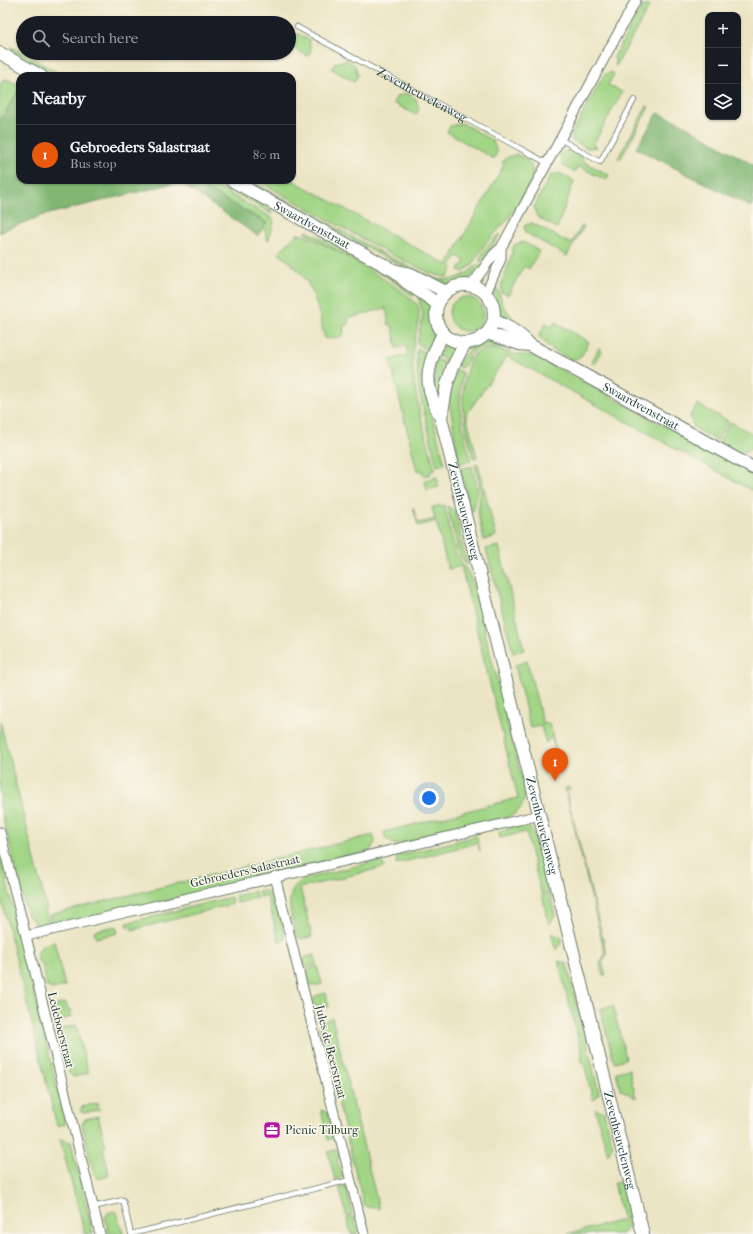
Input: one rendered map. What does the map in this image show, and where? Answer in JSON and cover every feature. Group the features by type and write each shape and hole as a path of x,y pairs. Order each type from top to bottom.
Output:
{"street":[{"path":"471,286 494,254 501,248 636,0"},
{"path":"2,57 34,72"},
{"name":"Swaardvenstraat","path":"237,184 393,270 406,282 438,304"},
{"path":"486,293 501,258 501,248"},
{"name":"Swaardvenstraat","path":"393,270 411,274 446,292"},
{"path":"458,286 471,286 486,293 494,310 494,320 487,333 481,338 465,343 453,340 443,333 437,319 438,304 446,292 458,286"},
{"name":"Swaardvenstraat","path":"494,320 515,331 530,345 753,468"},
{"name":"Zevenheuvelenweg","path":"443,333 432,355 428,381 430,398 441,418 643,1234"},
{"name":"Swaardvenstraat","path":"487,333 520,344 530,345"},
{"name":"Zevenheuvelenweg","path":"441,418 447,384 453,366 465,343"},
{"name":"Gebroeders Salastraat","path":"26,936 275,876 540,815"},
{"name":"Ledeboerstraat","path":"0,832 100,1234"},
{"name":"Jules de Beerstraat","path":"275,876 364,1234"}],"lane":[{"name":"Zevenheuvelenweg","path":"297,27 546,163"},
{"path":"560,139 600,162 634,100"},
{"path":"93,1207 123,1200 131,1234 350,1180"}],"green space":[{"path":"650,5 616,66 614,57 642,7"},
{"path":"299,34 309,40 311,50 308,56 296,50 296,35"},
{"path":"11,47 16,50 16,55 9,51"},
{"path":"26,60 35,60 57,72 48,72"},
{"path":"347,60 355,65 358,75 354,82 332,69 335,63"},
{"path":"612,72 614,74 608,85 622,92 593,145 597,147 587,148 572,140 571,135 604,75"},
{"path":"6,79 16,83 16,99 0,125 0,84"},
{"path":"407,93 416,99 419,109 416,115 393,103 397,96"},
{"path":"16,94 16,184 171,184 44,215 0,233 0,121"},
{"path":"647,106 649,107 620,160 618,158"},
{"path":"658,113 679,122 753,165 753,204 751,207 636,148"},
{"path":"462,123 493,141 497,152 494,159 447,132 450,126"},
{"path":"570,150 582,157 584,162 609,175 606,180 578,166 575,172 563,166 560,156 562,152"},
{"path":"517,154 527,160 531,165 533,174 532,180 508,219 485,244 471,266 463,272 459,270 465,260 457,256 451,265 453,267 448,277 432,274 388,253 264,184 296,184 296,182 447,265 504,165 502,163 506,158"},
{"path":"559,173 574,181 557,228 537,217 534,207 550,176"},
{"path":"182,184 197,184 267,223 258,236"},
{"path":"197,184 212,184 272,218 274,222 268,241 262,220"},
{"path":"219,184 225,184 269,208 272,214"},
{"path":"251,184 257,184 387,256 426,275 426,277 380,255"},
{"path":"532,223 571,244 582,226 584,226 567,256 526,233 524,226"},
{"path":"307,231 358,257 416,294 413,296 387,277 305,233"},
{"path":"297,234 306,236 321,243 381,277 412,299 418,306 419,315 413,348 414,379 419,409 435,470 430,471 431,474 424,476 422,470 417,471 390,360 408,355 406,346 397,348 392,325 389,325 386,308 348,318 349,324 343,326 344,332 341,337 325,339 312,290 300,272 278,253"},
{"path":"500,234 483,263 480,261 484,250"},
{"path":"523,242 539,251 529,269 524,266 508,295 501,292 502,281 510,261 514,245"},
{"path":"477,265 482,266 475,274 460,283 449,285 442,284 429,278 450,280 472,270"},
{"path":"494,288 498,290 503,305 515,321 515,326 502,315 499,310 495,300"},
{"path":"418,297 428,302 433,314 434,333 429,352 417,343 423,314"},
{"path":"466,297 478,302 483,314 478,326 466,331 454,326 449,314 454,302"},
{"path":"555,322 589,342 580,358 571,360 550,348 539,336 546,323 552,327"},
{"path":"494,340 507,345 501,347 479,348 471,354 461,368 457,366 471,348 481,343"},
{"path":"444,344 454,350 449,362 438,356"},
{"path":"599,348 602,351 595,364 592,362"},
{"path":"418,349 428,354 425,390 445,464 437,466 419,391 416,353"},
{"path":"499,349 513,354 534,356 543,360 753,474 753,491 507,356 466,415 477,457 473,458 463,404 464,381 467,368 472,357 477,352"},
{"path":"435,358 449,366 438,398 434,395"},
{"path":"456,369 463,373 460,407 465,439 471,461 459,464 449,399"},
{"path":"697,404 728,421 717,441 694,428 690,416"},
{"path":"730,422 753,434 753,445 750,450 739,453 719,442"},
{"path":"478,464 496,536 484,540 478,514 481,489 475,465"},
{"path":"472,466 478,490 474,510 471,511 460,469"},
{"path":"437,477 439,487 427,490 425,480"},
{"path":"444,505 456,554 471,577 524,787 524,801 517,812 508,817 395,845 386,839 384,832 518,798 461,566 448,569 436,521 418,526 413,507 418,523 435,519 432,507"},
{"path":"447,506 455,511 467,565 460,556"},
{"path":"499,546 524,650 513,653 486,549"},
{"path":"527,661 543,724 549,723 561,771 552,737 546,743 541,726 530,728 515,665"},
{"path":"0,721 47,909 45,909 50,930 36,925 27,914 0,805"},
{"path":"569,787 570,790 566,791 607,955 602,962 606,975 603,976 600,964 605,954 565,788"},
{"path":"522,825 529,827 535,835 549,891 541,893 526,832 500,838 499,831"},
{"path":"373,835 375,842 370,851 52,929 49,915"},
{"path":"477,836 480,851 477,843 396,864 397,856"},
{"path":"0,855 66,1124 57,1126 0,894"},
{"path":"380,860 385,867 300,888 312,936 302,939 297,937 290,912 290,903 294,888 299,883 308,878"},
{"path":"262,890 268,892 273,897 279,910 285,939 279,942 267,896 260,897 258,891"},
{"path":"255,891 257,898 237,903 235,896"},
{"path":"550,893 555,916 549,924 542,895"},
{"path":"231,897 233,904 132,930 131,926 128,927 127,923"},
{"path":"116,926 118,933 96,938 94,931"},
{"path":"551,933 561,937 562,943 556,950"},
{"path":"54,941 65,986 52,989 47,986 42,964 38,961 37,953 41,947"},
{"path":"315,955 317,964 304,968 303,962 306,957"},
{"path":"558,961 567,964 599,1093 593,1100 584,1063 582,1063 581,1057 583,1057"},
{"path":"317,966 322,984 313,986 308,984 305,971"},
{"path":"326,993 329,1007 314,1005 313,1001 315,996"},
{"path":"66,1003 68,1010 70,1009 72,1017 60,1020 55,1017 53,1011 57,1005"},
{"path":"613,1006 626,1059 614,1062 600,1009"},
{"path":"332,1017 379,1209 364,1206 319,1025"},
{"path":"76,1025 88,1073 74,1077 69,1073 59,1033 62,1029"},
{"path":"629,1069 636,1098 620,1089 616,1072"},
{"path":"98,1103 99,1110 84,1113 80,1111 82,1107"},
{"path":"595,1109 604,1112 613,1146 608,1154"},
{"path":"321,1110 328,1113 334,1138 328,1140"},
{"path":"98,1116 106,1146 103,1147 109,1174 108,1176 99,1179 94,1175 82,1124 85,1119"},
{"path":"60,1139 71,1142 93,1234 85,1234"},
{"path":"337,1149 339,1156 337,1163 344,1176 335,1180 328,1152"},
{"path":"618,1182 622,1184 629,1210 628,1223 622,1234 568,1234 623,1220 614,1183"},
{"path":"339,1186 346,1186 353,1215 347,1217"},
{"path":"115,1211 117,1212 123,1234 109,1234 105,1218 108,1213"},
{"path":"354,1217 358,1231 356,1234 351,1234 347,1219"}],"place":[{"name":"Gebroeders Salastraat","path":"555,781"},
{"name":"Picnic Tilburg","path":"272,1130"}]}
